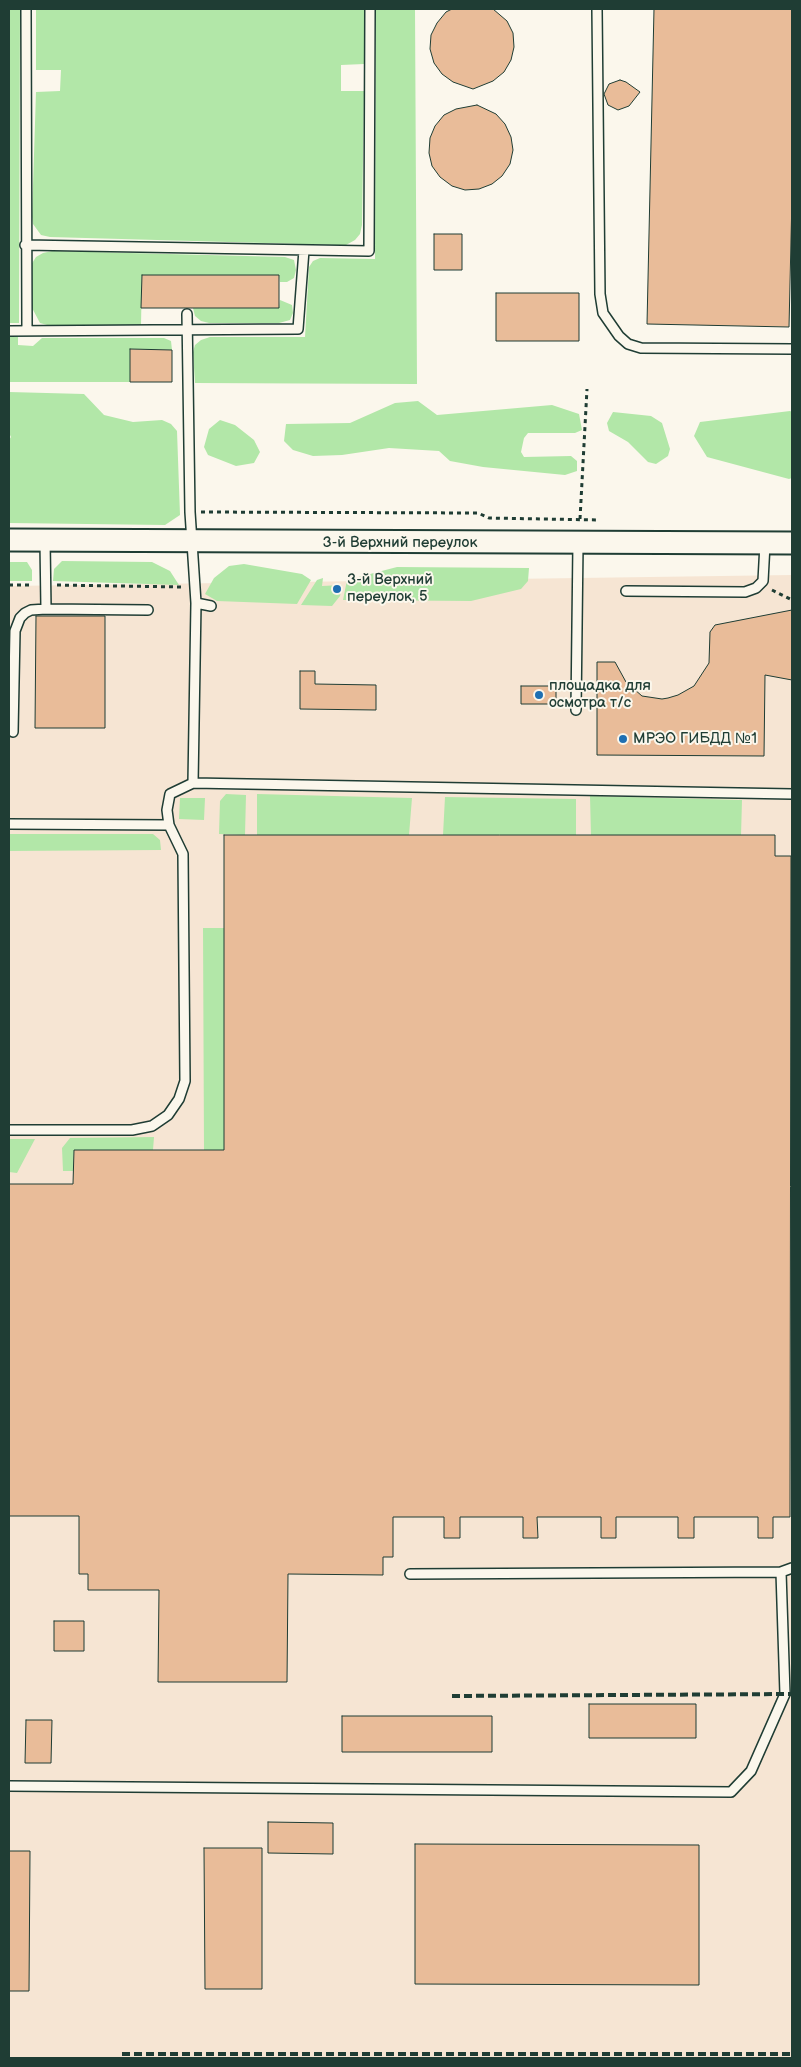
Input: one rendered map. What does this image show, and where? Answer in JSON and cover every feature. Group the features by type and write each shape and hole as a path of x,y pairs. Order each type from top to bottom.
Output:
{"street":[{"name":"3-й Верхний переулок","path":"9,540 578,544 792,543"}],"lane":[{"path":"26,9 25,245 27,331"},
{"path":"25,245 369,252 370,9"},
{"path":"597,9 600,294 603,313 619,336 628,344 641,348 792,349"},
{"path":"9,331 298,329 304,250"},
{"path":"187,314 190,512 196,603 193,783"},
{"path":"45,540 46,609"},
{"path":"626,591 745,592 756,588 764,581 765,543"},
{"path":"576,710 578,544"},
{"path":"196,603 211,606"},
{"path":"13,732 15,631 20,618 25,613 31,610 46,609 148,610"},
{"path":"9,1130 132,1130 152,1126 168,1115 179,1099 184,1081 183,854 169,825 167,810 170,794 193,783 792,794"},
{"path":"9,824 169,825"},
{"path":"410,1574 781,1572 792,1568"},
{"path":"9,1786 731,1792 751,1771 785,1694 781,1572"}],"path":[{"path":"580,519 587,388"},
{"path":"190,512 478,513 489,518 599,520"},
{"path":"760,584 792,600"},
{"path":"9,585 194,587"}],"shaded area":[{"path":"792,575 792,2058 9,2058 9,586"}],"green space":[{"path":"9,9 20,9 19,323 9,323"},
{"path":"36,9 364,9 364,64 341,65 341,91 364,91 362,225 360,234 355,240 346,245 50,237 41,235 33,224 32,217 36,92 60,91 61,70 36,70"},
{"path":"376,9 415,9 417,384 195,383 193,352 195,345 201,340 210,337 305,337 309,267 313,261 320,258 375,259"},
{"path":"52,251 285,257 294,260 296,270 294,278 287,282 280,282 279,275 142,275 141,325 47,325 40,323 31,306 31,265 36,257"},
{"path":"280,300 292,305 293,313 290,320 279,323 209,323 201,321 195,316 193,308 279,308"},
{"path":"9,337 18,337 18,345 33,346 42,338 164,338 171,341 172,350 131,349 130,382 9,382"},
{"path":"9,392 84,394 104,415 133,422 162,420 171,424 177,431 180,515 165,525 9,523 9,440 11,437 9,433"},
{"path":"418,401 437,415 552,405 579,414 582,430 575,433 528,433 524,438 521,452 524,457 571,456 577,461 577,471 565,475 483,467 450,461 439,451 389,448 342,455 313,456 293,450 284,441 286,424 350,423 395,403"},
{"path":"613,412 651,416 662,423 670,449 668,456 656,464 648,462 628,442 609,431 607,423"},
{"path":"792,412 792,478 789,479 707,457 694,436 700,422"},
{"path":"220,420 235,425 254,440 260,452 254,463 236,466 208,455 204,447 209,429"},
{"path":"62,561 152,562 170,571 179,585 53,581 54,569"},
{"path":"9,562 27,562 32,570 32,581 9,581"},
{"path":"244,564 302,574 311,580 297,604 217,601 205,594 214,578 229,566"},
{"path":"397,567 529,568 528,581 521,589 471,601 343,600 347,580"},
{"path":"323,578 322,586 342,585 340,596 332,606 301,605 317,580"},
{"path":"226,794 246,795 245,835 219,834 220,801"},
{"path":"257,794 412,798 409,835 257,835"},
{"path":"590,796 742,800 741,836 591,835"},
{"path":"445,797 576,799 576,836 443,835"},
{"path":"180,798 205,798 204,820 179,819"},
{"path":"9,834 153,834 160,840 161,850 9,851"},
{"path":"203,928 224,928 224,1150 204,1150"},
{"path":"154,1137 153,1150 74,1150 73,1171 63,1171 62,1148 70,1138"},
{"path":"9,1139 35,1139 17,1173 9,1172"}],"building":[{"path":"452,9 493,9 507,21 513,33 514,47 511,60 504,72 493,81 473,89 453,82 442,74 434,63 430,49 431,35 437,23 446,12"},
{"path":"654,9 792,9 792,197 789,327 647,324"},
{"path":"620,80 640,92 629,106 618,110 608,105 604,94 609,84"},
{"path":"477,105 496,114 505,124 511,137 513,150 510,164 502,176 492,184 479,189 465,190 452,186 440,177 432,166 429,153 430,138 435,126 444,115 456,109"},
{"path":"434,234 462,234 462,270 434,270"},
{"path":"142,275 279,275 279,308 141,308"},
{"path":"496,293 579,293 579,341 496,341"},
{"path":"130,349 172,350 172,382 130,382"},
{"path":"792,610 792,680 765,675 764,756 597,755 597,662 615,662 626,682 642,696 668,698 694,686 709,663 710,632 715,625"},
{"path":"36,616 105,616 105,728 35,728"},
{"path":"300,671 315,671 315,684 376,685 376,710 300,709"},
{"name":"площадка для осмотра т/с","path":"521,686 556,686 556,704 521,704"},
{"path":"224,835 775,835 775,856 791,856 790,1517 773,1517 773,1538 758,1538 758,1517 694,1517 694,1538 678,1538 678,1517 616,1517 616,1538 601,1538 601,1517 537,1517 538,1538 523,1538 523,1517 460,1517 460,1538 444,1538 444,1517 393,1517 393,1557 383,1557 383,1575 288,1574 287,1682 158,1682 159,1590 88,1590 88,1574 79,1574 79,1516 9,1516 9,1184 73,1184 74,1150 224,1150"},
{"path":"54,1621 84,1621 84,1651 54,1651"},
{"path":"589,1704 696,1704 696,1738 589,1738"},
{"path":"342,1716 492,1716 492,1752 342,1752"},
{"path":"26,1720 52,1720 51,1763 25,1763"},
{"path":"268,1822 333,1823 333,1854 268,1853"},
{"path":"415,1844 699,1845 699,1985 415,1984"},
{"path":"204,1848 262,1848 262,1989 205,1989"},
{"path":"9,1851 30,1851 29,1991 9,1991"}],"railway":[{"path":"452,1696 792,1694"},
{"path":"122,2054 792,2054"}],"place":[{"name":"3-й Верхний переулок, 5","path":"337,589"},
{"name":"площадка для осмотра т/с","path":"539,695"},
{"name":"МРЭО ГИБДД №1","path":"623,739"}]}
